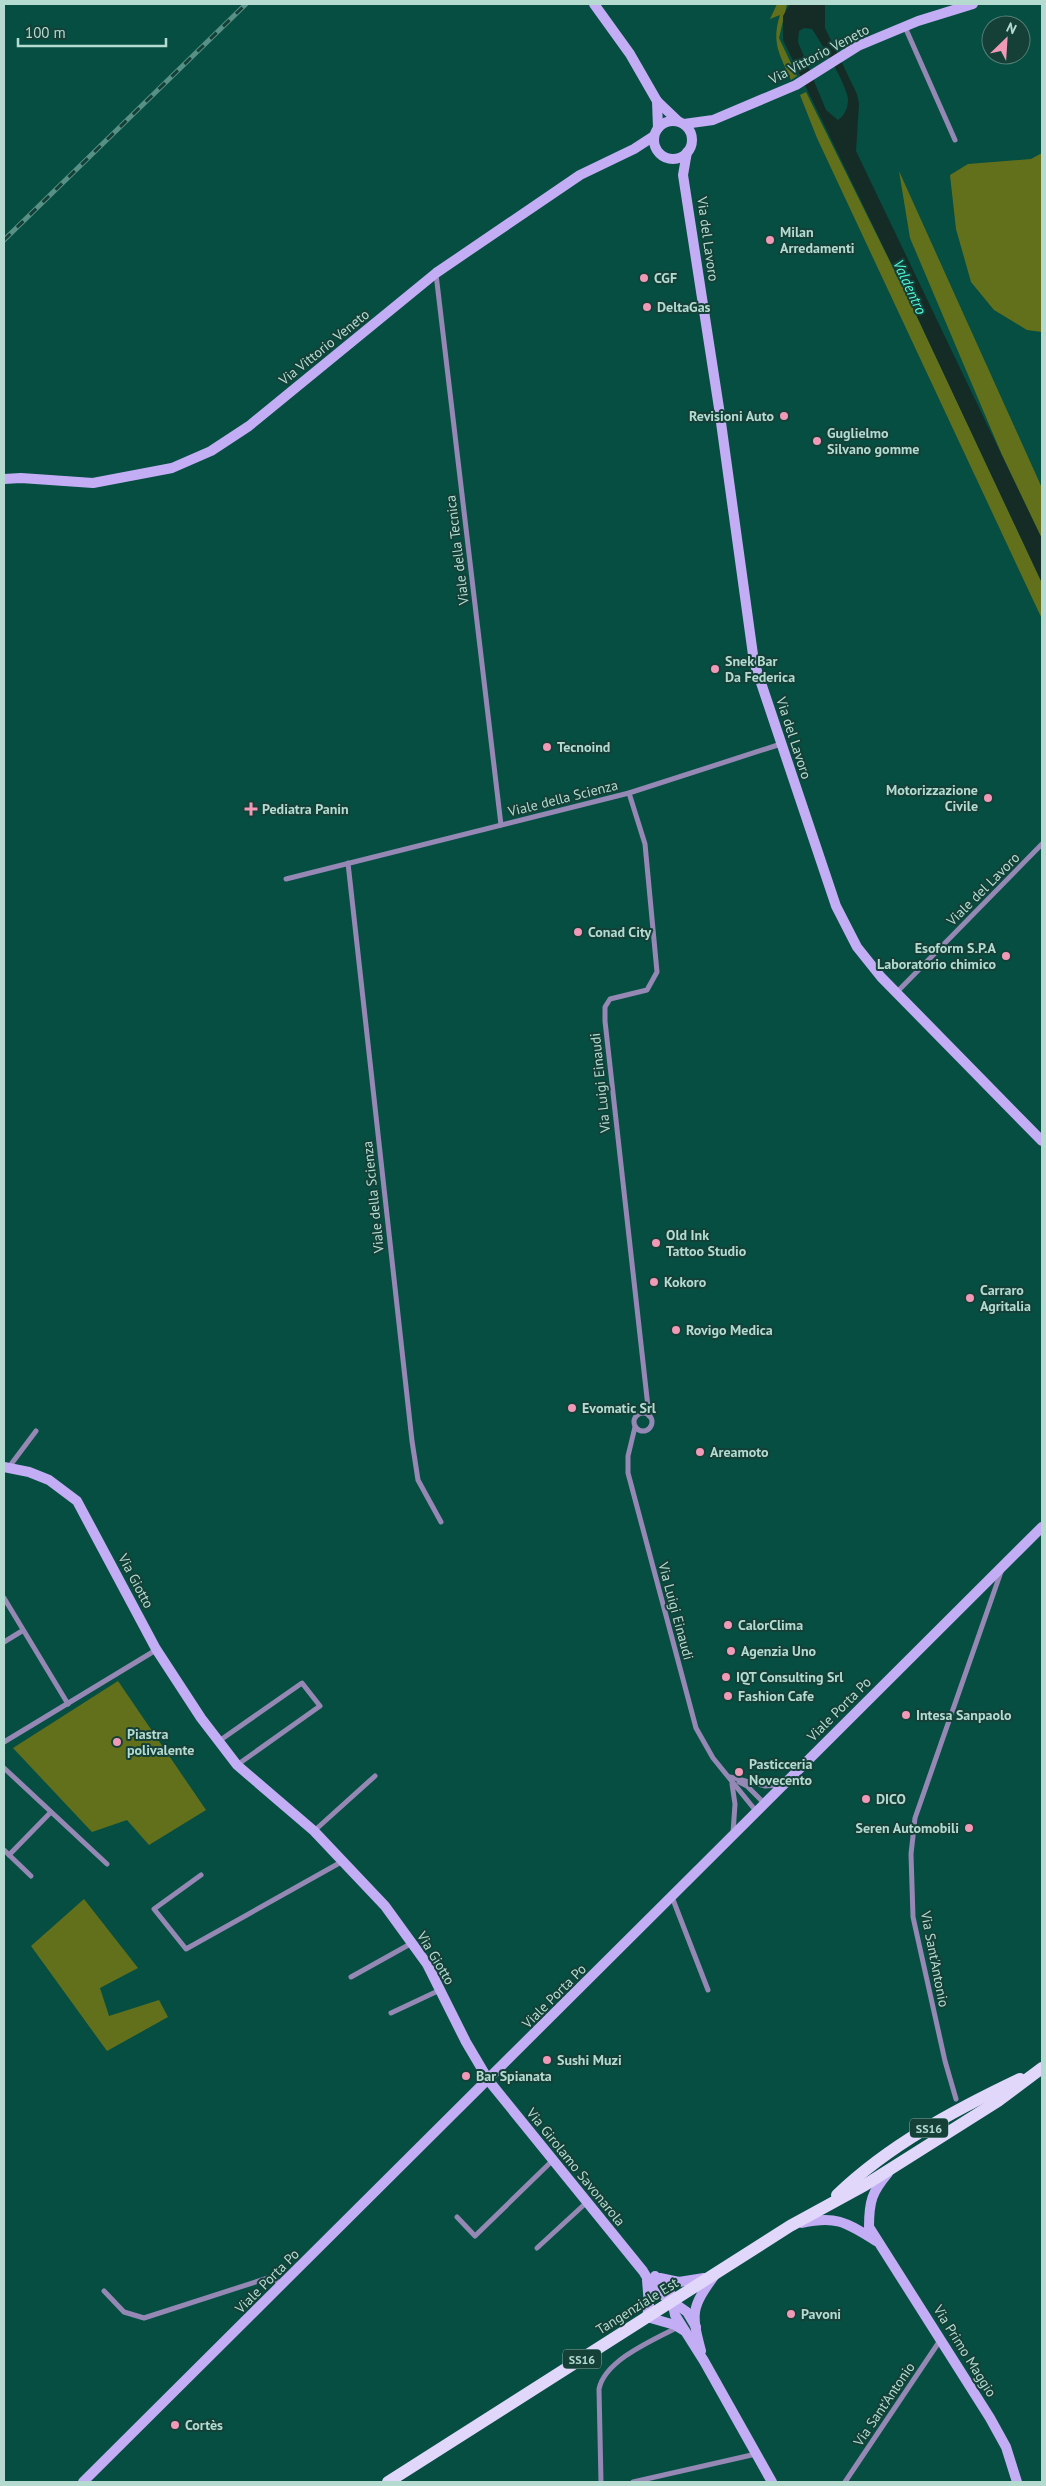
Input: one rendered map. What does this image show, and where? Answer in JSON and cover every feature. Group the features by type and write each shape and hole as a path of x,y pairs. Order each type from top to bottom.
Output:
{"main road":[{"name":"Tangenziale Est","path":"388,2482 790,2226 892,2168 998,2101 1042,2068"},
{"name":"Tangenziale Est","path":"827,2204 862,2171 966,2104 1042,2068"}],"street":[{"path":"594,4 630,54 657,101 690,131 692,140 687,152 683,175"},
{"name":"Via Vittorio Veneto","path":"681,123 707,122 796,85 846,53 905,27 973,4"},
{"path":"905,27 955,140"},
{"path":"657,101 656,148 683,175"},
{"path":"656,132 669,121 681,123"},
{"name":"Via Vittorio Veneto","path":"692,140 707,122"},
{"name":"Via Vittorio Veneto","path":"4,479 21,478 93,483 172,468 211,452 249,426 436,274 580,175 634,149 656,132"},
{"path":"634,149 648,148 663,155 678,158 687,152"},
{"name":"Via del Lavoro","path":"683,175 719,408 754,662 841,919 867,962 1042,1140"},
{"name":"Viale della Tecnica","path":"436,274 501,825"},
{"name":"Viale della Scienza","path":"286,878 629,793 782,744"},
{"name":"Via Luigi Einaudi","path":"629,793 645,844 657,972 647,990 610,999 606,1002 604,1021 647,1407"},
{"name":"Viale del Lavoro","path":"896,993 1042,844"},
{"name":"Viale della Scienza","path":"348,863 412,1441 418,1480 441,1522"},
{"path":"644,1430 635,1427 634,1419 647,1407"},
{"path":"632,1442 651,1425 647,1407"},
{"path":"642,1413 649,1416"},
{"name":"Via Luigi Einaudi","path":"635,1427 628,1456 628,1473 696,1728 713,1758 756,1811"},
{"path":"6,1467 36,1431"},
{"name":"Via Giotto","path":"6,1467 48,1480 77,1501 156,1649 219,1742 238,1765 314,1831 385,1906 427,1964 489,2081"},
{"name":"Viale Porta Po","path":"83,2482 489,2081 733,1834 1042,1527"},
{"name":"Via Sant'Antonio","path":"956,2099 944,2061 913,1917 911,1854 914,1818 1004,1566"},
{"path":"4,1598 22,1631 68,1704"},
{"path":"4,1642 22,1631"},
{"path":"4,1742 156,1649"},
{"path":"219,1742 302,1684 320,1706 238,1765"},
{"path":"4,1768 50,1813 107,1864"},
{"path":"314,1831 375,1776"},
{"path":"733,1834 735,1804 730,1777 765,1786 782,1785"},
{"name":"Via Luigi Einaudi","path":"730,1777 747,1786 764,1803"},
{"path":"9,1855 50,1813"},
{"path":"4,1850 31,1876"},
{"path":"201,1875 154,1909 186,1949 343,1861"},
{"path":"672,1897 708,1990"},
{"path":"351,1977 412,1943"},
{"path":"391,2013 440,1990"},
{"name":"Via Girolamo Savonarola","path":"489,2081 648,2275 660,2294 674,2301"},
{"path":"456,2217 475,2236 553,2160"},
{"name":"Via Primo Maggio","path":"892,2168 874,2190 871,2200 869,2226 877,2242 942,2339 1006,2447 1017,2482"},
{"path":"537,2248 587,2202"},
{"name":"Via Primo Maggio","path":"790,2226 823,2218 835,2219 850,2224 877,2242"},
{"path":"689,2336 678,2327 647,2317 650,2305 648,2275 679,2282 690,2282 714,2274"},
{"path":"704,2361 696,2327 695,2304 714,2274"},
{"path":"104,2291 124,2312 144,2318 271,2277 282,2286"},
{"path":"674,2301 691,2316 696,2327"},
{"path":"674,2301 675,2314 704,2361 772,2482"},
{"path":"601,2482 599,2389 601,2378 616,2362 678,2327"},
{"name":"Via Sant'Antonio","path":"845,2482 942,2339"},
{"path":"633,2482 756,2454"}],"green space":[{"path":"777,4 787,4 779,38 797,76 791,80 778,49 776,33 780,15 770,19"},
{"path":"806,92 912,306 1042,583 1042,619 817,138 800,95"},
{"path":"1042,153 1042,332 1027,330 994,310 971,282 956,229 950,175 968,164 1031,159"},
{"path":"899,171 1042,488 1042,539 1002,455 910,238"},
{"path":"118,1681 206,1810 149,1845 127,1820 92,1832 13,1748"},
{"path":"84,1899 138,1968 100,1988 109,2016 159,2000 168,2017 107,2051 31,1946"}],"water":[{"name":"Valdentro","path":"790,4 825,4 825,28 857,94 859,104 856,151 1042,539 1042,583 912,306 783,40 783,16","holes":["804,28 812,29 833,64 846,92 848,99 847,108 843,116 838,120 826,110 798,42 799,31"]}],"railway":[{"path":"4,240 246,4"}],"place":[{"name":"Milan Arredamenti","path":"770,240"},
{"name":"CGF","path":"644,278"},
{"name":"DeltaGas","path":"647,307"},
{"name":"Revisioni Auto","path":"784,416"},
{"name":"Guglielmo Silvano gomme","path":"817,441"},
{"name":"Snek Bar Da Federica","path":"715,669"},
{"name":"Tecnoind","path":"547,747"},
{"name":"Motorizzazione Civile","path":"988,798"},
{"name":"Pediatra Panin","path":"251,809"},
{"name":"Conad City","path":"578,932"},
{"name":"Esoform S.P.A Laboratorio chimico","path":"1006,956"},
{"name":"Old Ink Tattoo Studio","path":"656,1243"},
{"name":"Kokoro","path":"654,1282"},
{"name":"Carraro Agritalia","path":"970,1298"},
{"name":"Rovigo Medica","path":"676,1330"},
{"name":"Evomatic Srl","path":"572,1408"},
{"name":"Areamoto","path":"700,1452"},
{"name":"CalorClima","path":"728,1625"},
{"name":"Agenzia Uno","path":"731,1651"},
{"name":"IQT Consulting Srl","path":"726,1677"},
{"name":"Fashion Cafe","path":"728,1696"},
{"name":"Intesa Sanpaolo","path":"906,1715"},
{"name":"Piastra polivalente","path":"117,1742"},
{"name":"Pasticceria Novecento","path":"739,1772"},
{"name":"DICO","path":"866,1799"},
{"name":"Seren Automobili","path":"969,1828"},
{"name":"Sushi Muzi","path":"547,2060"},
{"name":"Bar Spianata","path":"466,2076"},
{"name":"Pavoni","path":"791,2314"},
{"name":"Cortès","path":"175,2425"}]}
